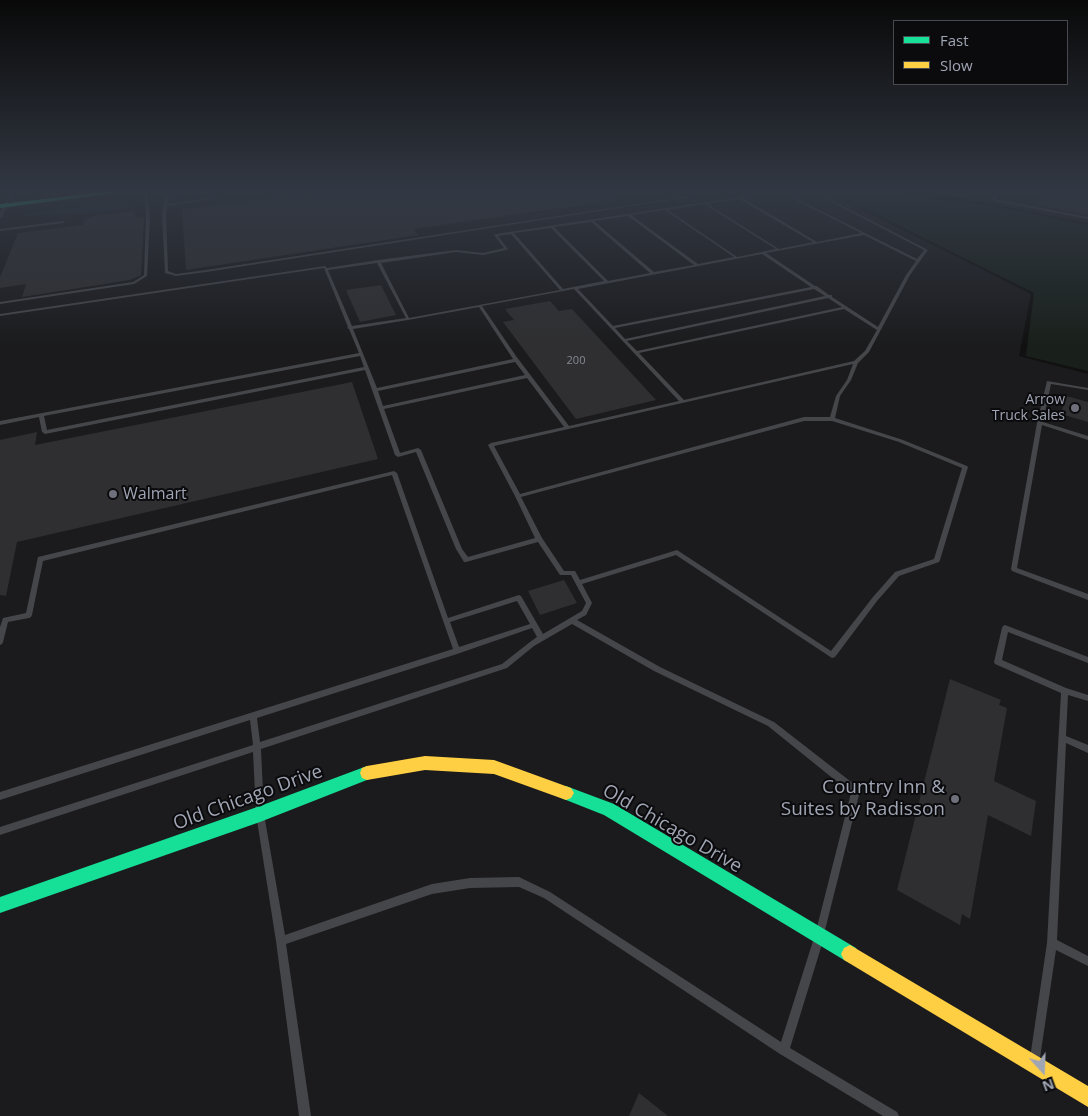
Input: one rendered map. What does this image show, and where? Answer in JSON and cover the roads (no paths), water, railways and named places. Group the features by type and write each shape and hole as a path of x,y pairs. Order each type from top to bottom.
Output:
{"street":[{"name":"Old Chicago Drive","path":"0,905 260,814 360,774 426,763 494,767 609,809 1088,1097"}],"lane":[{"path":"0,303 134,283 146,275 147,244"},
{"path":"166,244 166,272 176,275 379,244"},
{"path":"0,315 325,267 326,269 456,251 470,254 491,253 506,249 502,244"},
{"path":"522,244 562,290"},
{"path":"569,244 607,282"},
{"path":"619,244 653,273"},
{"path":"669,244 697,265"},
{"path":"717,244 738,258"},
{"path":"770,244 779,250"},
{"path":"349,328 408,320 811,244"},
{"path":"884,244 918,261"},
{"path":"832,419 838,396 849,380 856,362 867,352 908,275 926,250 915,244"},
{"path":"763,253 831,296 878,329"},
{"path":"378,261 408,320"},
{"path":"326,269 367,368 398,455 418,450 459,549 466,560 539,539"},
{"path":"612,327 816,287"},
{"path":"575,288 684,402"},
{"path":"625,340 831,296"},
{"path":"480,306 516,360 568,428"},
{"path":"636,352 846,307"},
{"path":"0,423 361,354"},
{"path":"375,390 516,360"},
{"path":"0,831 504,666 542,638 584,613 589,603 573,573 562,572 539,539 491,445 856,362"},
{"path":"41,416 45,432 367,368"},
{"path":"381,408 528,376"},
{"path":"1088,389 1049,382 1014,568 1088,597"},
{"path":"518,496 804,419 832,419 901,441 964,467 937,560 897,574 875,598 832,655 677,552 578,583"},
{"path":"1040,423 1088,438"},
{"path":"0,642 5,620 29,615 40,559 394,473 457,651"},
{"path":"446,621 519,598 542,638"},
{"path":"571,620 657,669 772,724 856,791 820,936 784,1050"},
{"path":"0,796 534,625"},
{"path":"1088,660 1005,628 998,662 1065,691 1088,698"},
{"path":"1034,1065 1052,943 1065,691"},
{"path":"253,715 260,814 281,941 305,1116"},
{"path":"1062,738 1088,750"},
{"path":"281,941 432,889 470,883 519,882 547,895 784,1050 893,1116"},
{"path":"1052,943 1088,961"}],"place":[{"name":"Arrow Truck Sales","path":"1075,408"},
{"name":"Walmart","path":"113,494"},
{"name":"Country Inn & Suites by Radisson","path":"955,799"}]}
